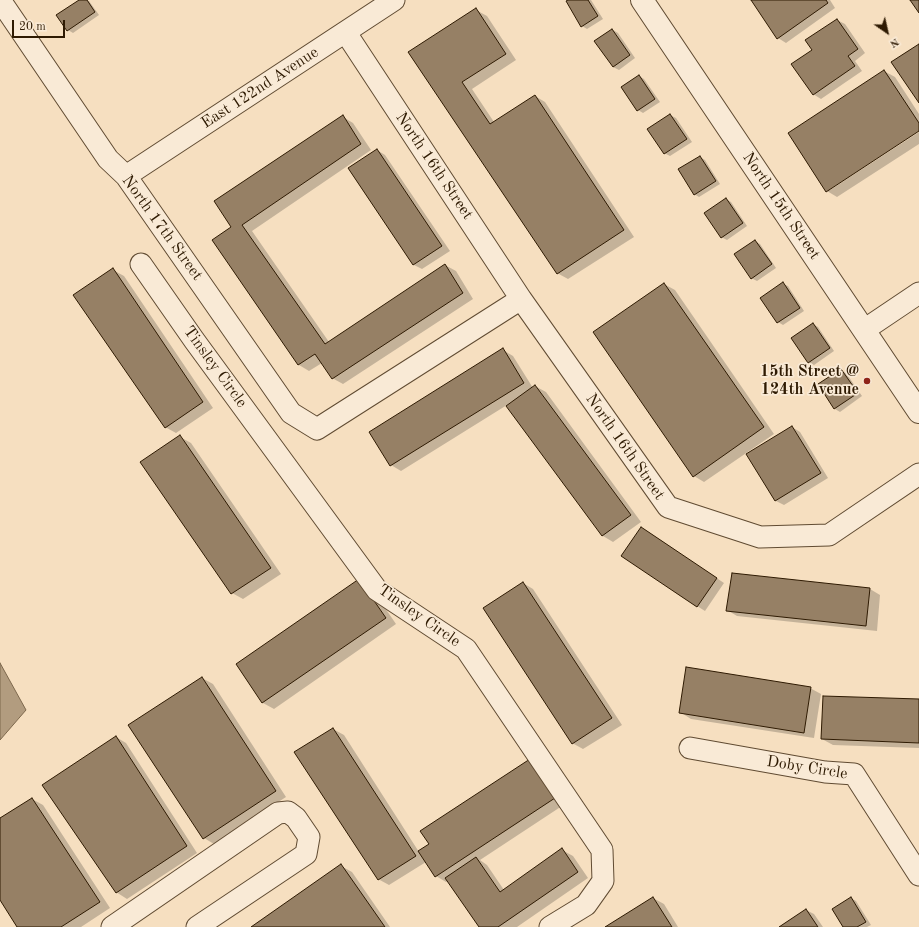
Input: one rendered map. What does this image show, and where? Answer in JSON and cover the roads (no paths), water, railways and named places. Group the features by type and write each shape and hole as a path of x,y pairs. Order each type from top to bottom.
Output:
{"street":[{"name":"North 17th Street","path":"0,0 108,159 126,176 291,413 317,429 521,299"},
{"name":"East 122nd Avenue","path":"126,176 346,33 394,0"},
{"name":"North 15th Street","path":"642,0 919,412"},
{"name":"North 16th Street","path":"346,33 521,299 668,507 760,538 829,535 919,474"},
{"name":"Tinsley Circle","path":"141,264 194,340 377,590 466,649 602,850 603,881 586,905 550,927"},
{"path":"864,330 919,293"},
{"name":"Doby Circle","path":"690,748 825,772 854,774 919,875"},
{"path":"112,927 278,812 288,812 296,818 309,837 306,854 197,927"}],"place":[{"name":"15th Street @ 124th Avenue","path":"867,381"}]}
